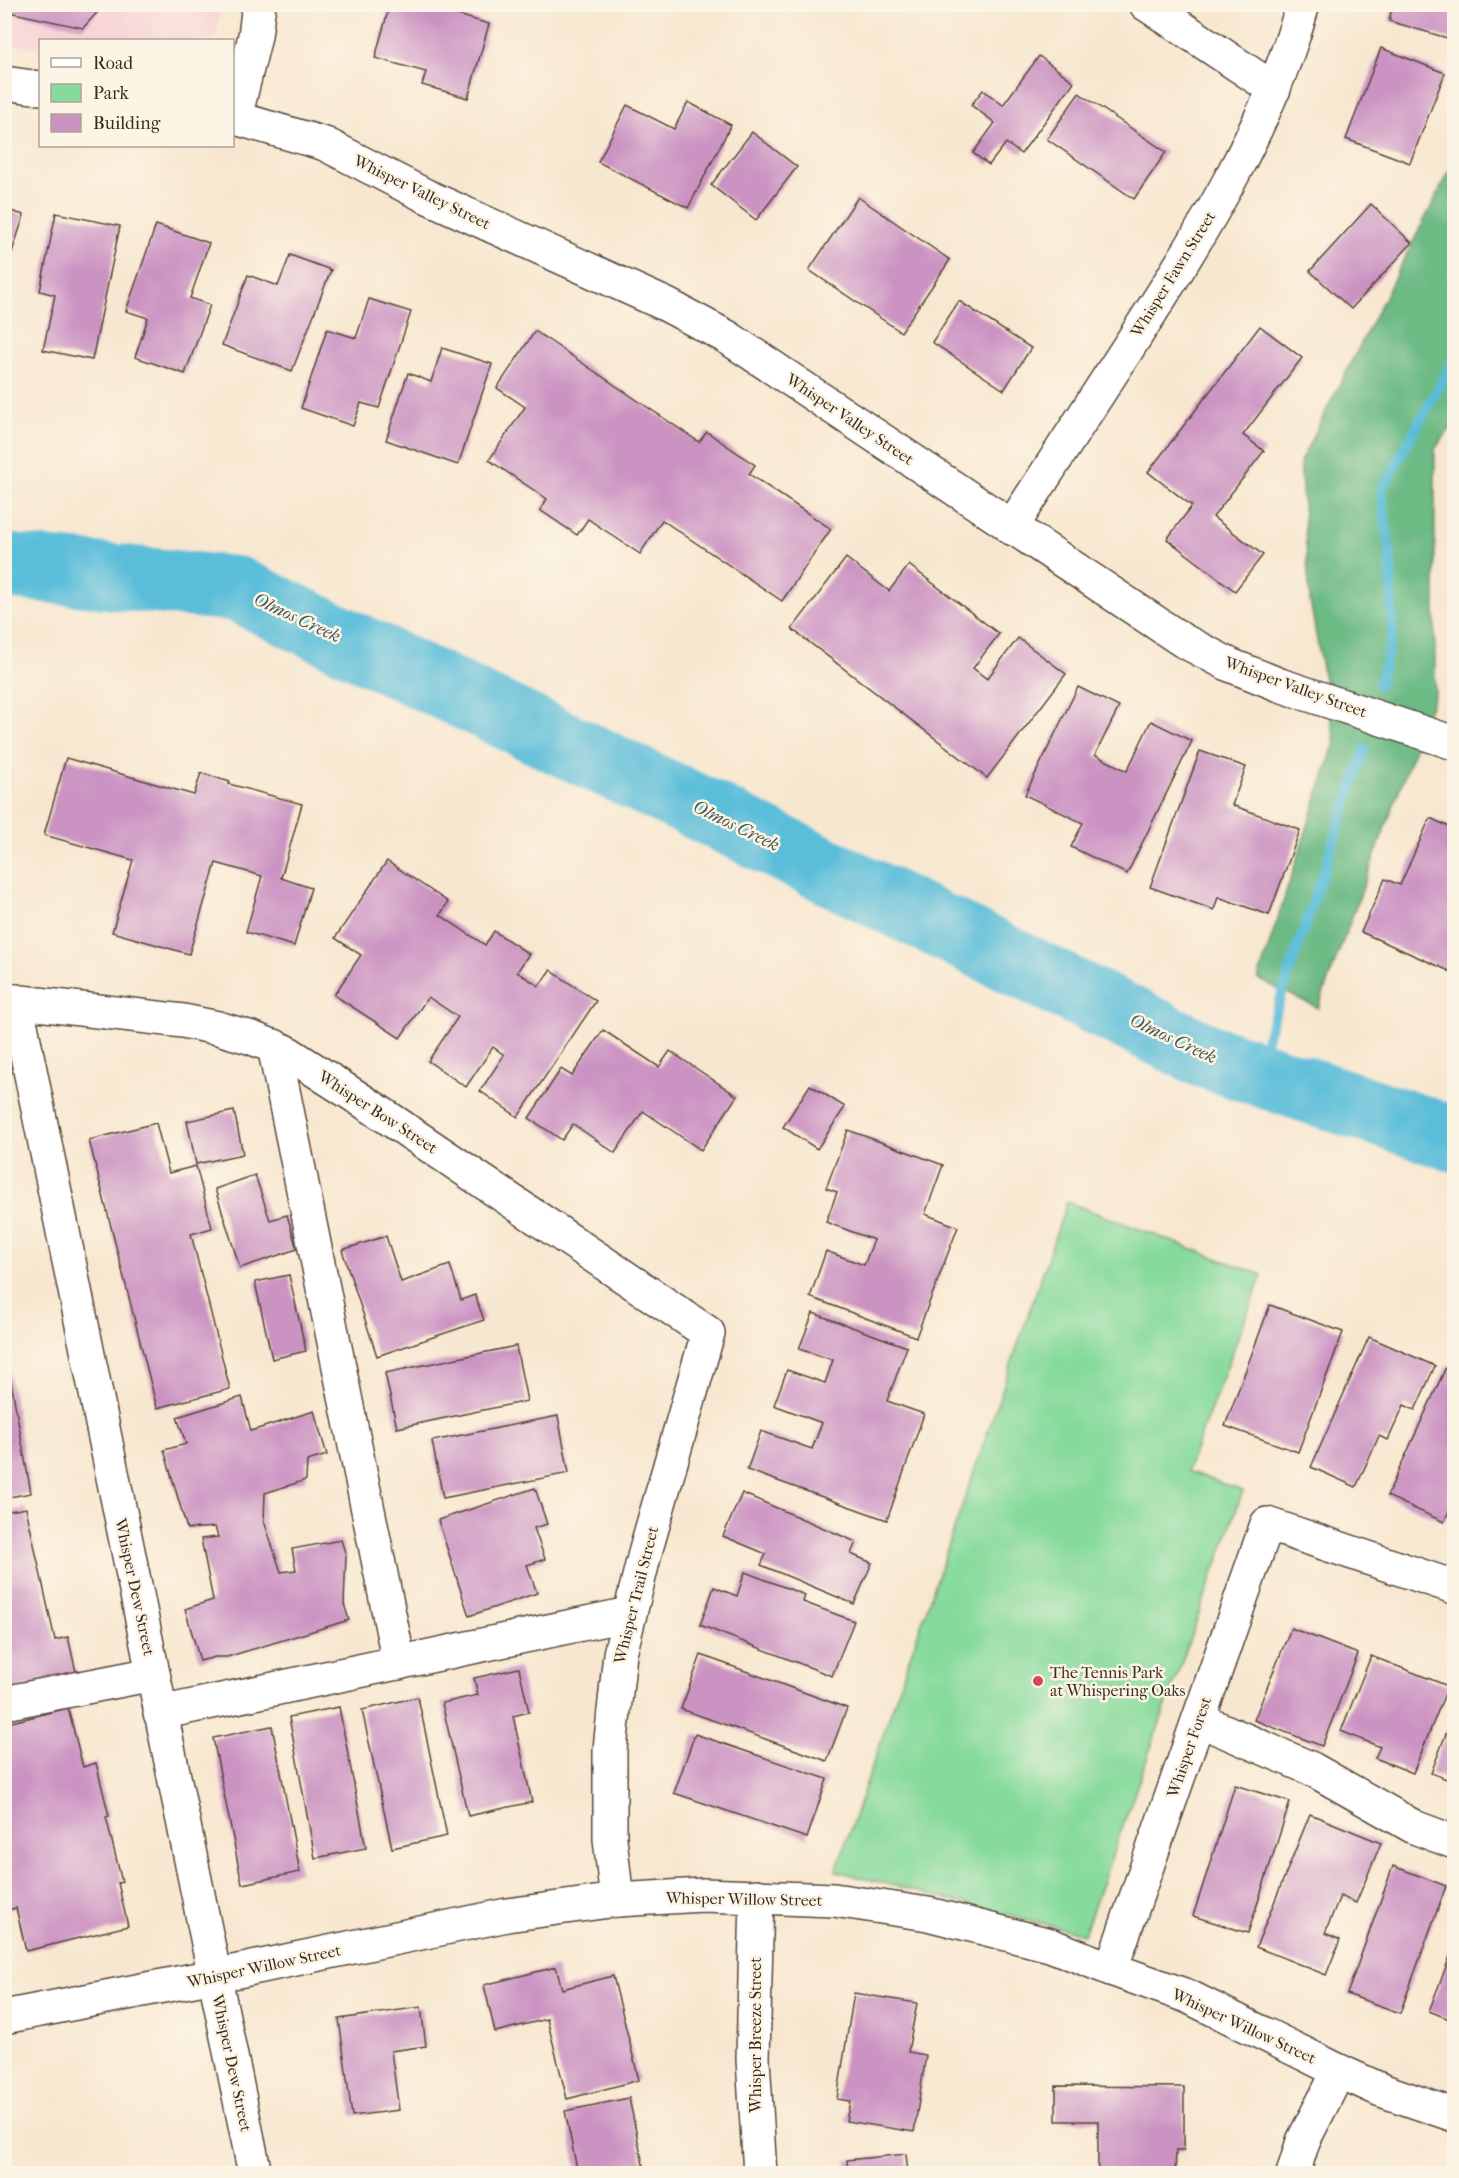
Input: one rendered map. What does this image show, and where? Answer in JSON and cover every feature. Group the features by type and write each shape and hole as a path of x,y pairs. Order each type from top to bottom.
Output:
{"street":[{"path":"234,118 255,36 259,4"},
{"path":"1146,4 1274,89"},
{"name":"Whisper Fawn Street","path":"1011,528 1196,243 1274,89 1292,45 1303,4"},
{"path":"4,83 39,88"},
{"name":"Whisper Valley Street","path":"234,118 325,144 426,196 667,306 727,337 1182,640 1230,665 1280,685 1455,742"},
{"name":"Whisper Bow Street","path":"10,1000 183,1021 218,1028 285,1051 708,1333"},
{"name":"Whisper Dew Street","path":"10,1000 153,1674 255,2174"},
{"path":"274,1046 399,1663"},
{"name":"Whisper Trail Street","path":"617,1900 610,1839 610,1749 620,1654 646,1549 708,1333"},
{"name":"Whisper Forest","path":"1111,1970 1267,1524 1455,1587"},
{"path":"160,1713 630,1614"},
{"path":"4,1703 153,1674"},
{"path":"1199,1720 1312,1769 1414,1827 1455,1842"},
{"name":"Whisper Willow Street","path":"4,2017 507,1915 617,1900 703,1894 834,1900 928,1914 1050,1945 1111,1970 1187,1996 1381,2090 1455,2115"},
{"name":"Whisper Breeze Street","path":"757,1896 753,2059 760,2174"},
{"path":"1293,2174 1303,2141 1339,2071"}],"shaded area":[{"path":"4,5 222,5 215,39 39,39 39,49 5,43"}],"green space":[{"path":"1454,162 1454,424 1435,449 1435,694 1318,1008 1258,979 1335,742 1310,601 1300,462"},
{"name":"The Tennis Park at Whispering Oaks","path":"1067,1202 1262,1275 1187,1471 1243,1491 1084,1934 836,1871"}],"building":[{"path":"4,4 105,4 83,28 4,11"},
{"path":"390,4 420,4 489,24 468,98 422,85 426,72 375,58"},
{"path":"1393,4 1454,4 1454,40 1389,21"},
{"path":"1381,48 1445,73 1410,163 1346,139"},
{"path":"1039,56 1074,82 1021,154 1006,143 989,165 973,153 995,123 971,105 983,90 1003,105"},
{"path":"1079,93 1166,152 1134,199 1047,139"},
{"path":"688,102 731,125 688,208 598,162 627,105 674,129"},
{"path":"752,132 797,167 756,220 711,185"},
{"path":"858,197 950,260 901,332 809,270"},
{"path":"1371,204 1412,243 1351,309 1310,271"},
{"path":"4,209 24,215 5,274 4,274"},
{"path":"56,213 120,226 92,360 43,350 55,295 40,291"},
{"path":"156,225 209,243 190,298 210,305 185,374 135,357 148,318 126,311"},
{"path":"290,255 331,270 292,371 222,345 248,275 278,286"},
{"path":"369,299 411,312 379,408 361,403 353,426 301,408 327,329 356,338"},
{"path":"959,301 1031,348 1004,390 932,342"},
{"path":"1260,326 1302,358 1243,435 1264,451 1213,517 1263,555 1235,591 1167,539 1192,506 1148,472"},
{"path":"535,331 699,442 707,432 755,465 749,474 831,529 782,601 662,520 640,554 588,519 577,535 540,510 547,499 489,460 525,407 497,388"},
{"path":"442,348 492,364 458,465 386,440 408,373 431,382"},
{"path":"846,558 889,591 909,565 999,634 973,668 987,679 1018,638 1066,674 987,778 792,629"},
{"path":"1078,687 1119,707 1095,755 1127,771 1151,721 1192,741 1127,874 1071,847 1083,823 1025,795"},
{"path":"1200,751 1246,767 1232,805 1300,830 1269,915 1218,897 1214,910 1150,887"},
{"path":"66,758 194,795 201,773 230,782 229,784 302,804 281,878 311,888 294,946 246,932 262,876 216,863 189,954 112,932 133,860 44,835"},
{"path":"4,771 11,772 6,802 4,801"},
{"path":"1430,818 1454,829 1454,973 1361,932 1385,879 1400,885"},
{"path":"387,861 448,902 440,915 485,945 494,931 529,954 517,972 539,986 550,970 596,1001 518,1117 480,1091 504,1055 493,1047 466,1087 428,1061 458,1017 428,997 400,1038 334,995 361,955 335,938"},
{"path":"603,1030 659,1067 670,1051 737,1096 701,1150 643,1111 615,1153 573,1124 562,1140 529,1118 561,1069 572,1076"},
{"path":"810,1085 845,1107 817,1149 783,1127"},
{"path":"234,1111 243,1154 196,1164 187,1121"},
{"path":"156,1123 169,1173 196,1166 212,1228 191,1234 230,1389 157,1408 89,1140"},
{"path":"848,1130 943,1165 925,1214 958,1227 916,1337 810,1297 826,1251 864,1265 874,1240 826,1222 837,1192 826,1188"},
{"path":"255,1175 270,1220 287,1215 297,1249 240,1268 215,1189"},
{"path":"386,1236 401,1282 450,1265 461,1300 475,1295 484,1320 377,1356 342,1250"},
{"path":"289,1275 306,1351 272,1359 255,1282"},
{"path":"1270,1305 1343,1332 1298,1452 1225,1426"},
{"path":"813,1313 907,1347 887,1401 924,1414 887,1520 747,1470 761,1431 812,1449 822,1423 774,1405 787,1370 825,1383 833,1360 799,1349"},
{"path":"1369,1337 1435,1366 1415,1410 1404,1405 1388,1440 1379,1436 1356,1487 1311,1467"},
{"path":"4,1343 31,1493 4,1498"},
{"path":"516,1346 527,1401 397,1428 385,1373"},
{"path":"1447,1365 1454,1368 1454,1500 1444,1522 1387,1496"},
{"path":"242,1397 251,1431 314,1411 327,1455 307,1461 306,1480 265,1493 264,1521 281,1572 296,1570 292,1549 341,1540 346,1555 344,1604 349,1620 227,1657 200,1661 185,1609 213,1600 201,1539 218,1537 215,1527 187,1529 164,1450 186,1444 177,1417"},
{"path":"558,1416 569,1473 443,1498 432,1441"},
{"path":"535,1488 547,1524 534,1528 545,1559 527,1565 537,1593 469,1616 438,1520"},
{"path":"742,1493 856,1542 851,1554 872,1563 854,1604 761,1565 766,1554 723,1536"},
{"path":"26,1508 55,1640 68,1637 77,1676 4,1692 4,1512"},
{"path":"745,1572 805,1595 803,1602 854,1621 832,1676 700,1625 714,1587 737,1596"},
{"path":"1291,1628 1358,1654 1322,1746 1254,1720"},
{"path":"701,1655 847,1708 827,1761 681,1709"},
{"path":"1371,1656 1448,1686 1413,1773 1375,1758 1380,1747 1341,1731"},
{"path":"519,1668 529,1712 513,1716 532,1802 468,1816 442,1703 478,1695 474,1678"},
{"path":"418,1697 447,1836 392,1848 362,1710"},
{"path":"339,1707 366,1848 315,1858 289,1717"},
{"path":"68,1708 83,1767 96,1763 122,1882 118,1883 128,1926 26,1951 16,1908 4,1911 4,1724"},
{"path":"1454,1713 1454,1782 1431,1773"},
{"path":"272,1726 300,1872 242,1884 213,1738"},
{"path":"695,1734 827,1779 807,1838 674,1793"},
{"path":"1235,1785 1290,1802 1248,1933 1193,1916"},
{"path":"1310,1814 1381,1843 1356,1903 1340,1896 1325,1933 1340,1940 1326,1975 1256,1947"},
{"path":"1393,1866 1446,1886 1400,2013 1347,1994"},
{"path":"1454,1946 1454,2021 1429,2011"},
{"path":"556,1967 562,1989 613,1976 639,2080 567,2099 547,2019 495,2032 484,1985"},
{"path":"854,1993 917,2003 908,2052 926,2055 914,2132 846,2121 850,2101 837,2099"},
{"path":"421,2007 426,2046 391,2051 399,2110 352,2116 339,2019"},
{"path":"1056,2086 1184,2087 1184,2150 1176,2150 1175,2174 1098,2174 1098,2121 1056,2121"},
{"path":"629,2098 645,2174 578,2174 565,2111"},
{"path":"906,2154 908,2174 848,2174 847,2160"}],"waterway":[{"path":"1379,685 1392,636 1391,562 1381,492 1454,359"},
{"name":"Olmos Creek","path":"4,566 236,589 697,807 1206,1056 1454,1139"},
{"path":"1255,1073 1365,749"}],"place":[{"name":"The Tennis Park at Whispering Oaks","path":"1038,1681"}]}
